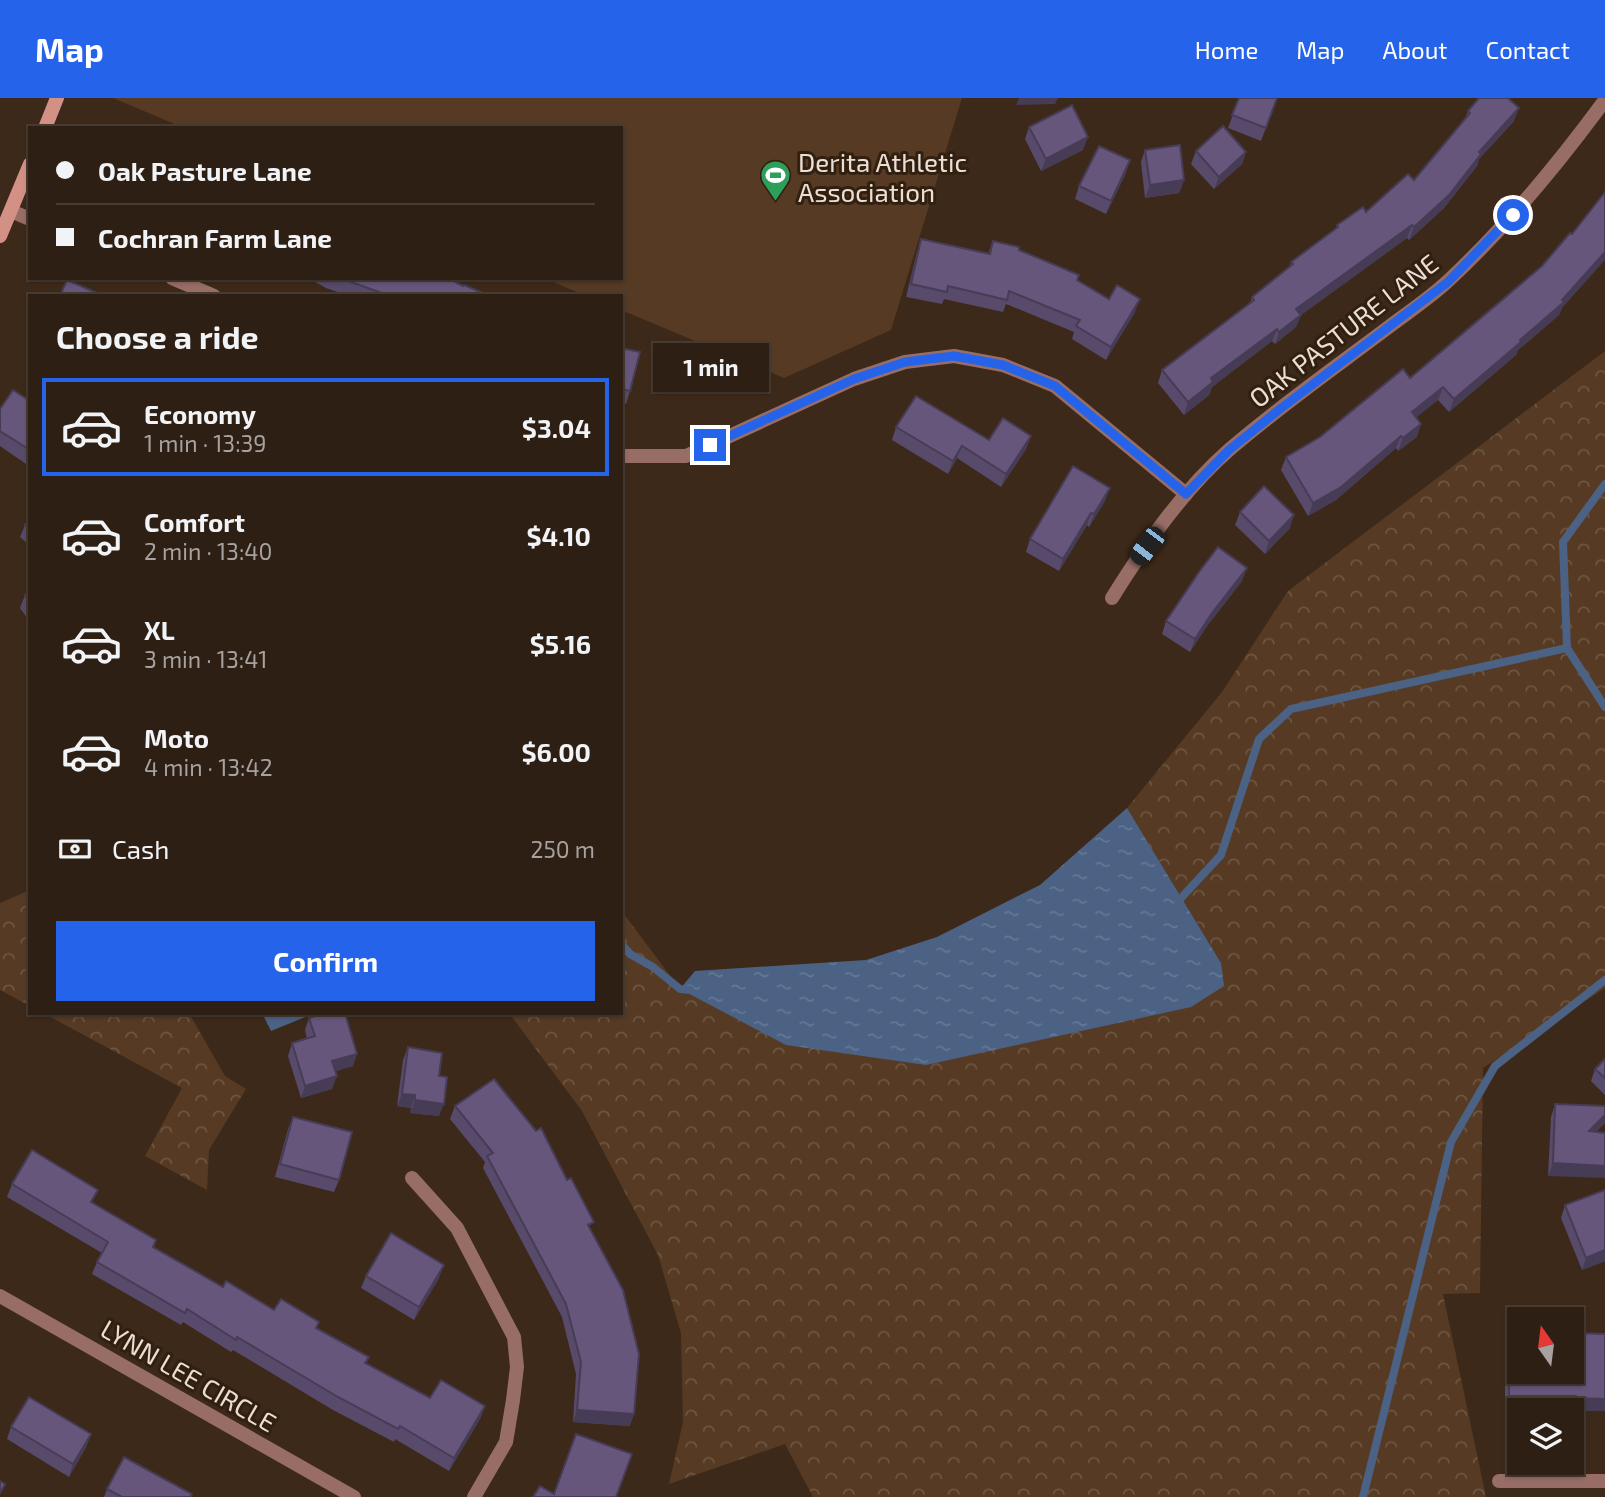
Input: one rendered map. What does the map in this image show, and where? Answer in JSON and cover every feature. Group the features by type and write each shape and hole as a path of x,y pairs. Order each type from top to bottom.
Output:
{"main road":[{"path":"46,126 57,98"},
{"path":"0,236 28,169"}],"street":[{"name":"OAK PASTURE LANE","path":"1112,598 1134,563 1186,494 1229,450 1448,282 1529,198 1605,100"},
{"path":"11,211 28,218"},
{"path":"177,280 209,294"},
{"path":"623,456 686,456 854,379 905,362 954,356 1003,365 1055,386 1186,494"},
{"path":"412,1178 457,1228 514,1337 517,1367 506,1442 474,1497"},
{"name":"LYNN LEE CIRCLE","path":"0,1296 354,1497"},
{"path":"1499,1481 1605,1481"}],"green space":[{"name":"Derita Athletic Association","path":"113,98 962,98 891,330 784,378 623,311 623,294 581,294 549,280 623,280 623,126 179,126"},
{"path":"1605,351 1605,988 1483,1068 1480,1293 1443,1294 1486,1497 813,1497 785,1444 669,1484 683,1422 681,1333 658,1255 582,1111 510,1015 623,1015 623,913 680,989 1221,963 1127,808 1222,692 1288,591"},
{"path":"28,891 28,1005 0,990 0,903"},
{"path":"47,1015 190,1015 225,1076 246,1089 209,1150 207,1190 145,1156 182,1088"}],"water":[{"path":"1127,808 1221,963 1224,986 1191,1007 926,1065 786,1045 680,989 695,971 866,960 937,937 1040,885"},
{"path":"263,1015 310,1015 271,1031"}],"building":[{"path":"1239,98 1277,98 1266,128 1232,115"},
{"path":"1479,98 1508,98 1519,108 1479,152 1481,154 1449,195 1414,227 1412,225 1296,309 1301,315 1279,332 1277,329 1211,378 1213,382 1188,402 1162,370 1254,300 1252,297 1293,264 1291,262 1338,227 1337,225 1363,207 1366,212 1408,174 1414,180 1470,113 1468,111"},
{"path":"1072,105 1088,137 1046,159 1029,127"},
{"path":"1223,126 1246,152 1219,177 1196,151"},
{"path":"1180,145 1184,180 1150,185 1145,150"},
{"path":"1099,146 1130,160 1111,201 1079,186"},
{"path":"1605,192 1605,252 1562,300 1564,302 1454,399 1443,387 1412,412 1421,424 1403,438 1401,436 1341,487 1313,503 1286,457 1320,437 1403,369 1410,378 1542,266"},
{"path":"921,239 990,254 993,241 1019,247 1019,250 1079,275 1077,280 1109,299 1117,285 1140,299 1111,347 1076,326 1080,320 1009,291 1007,300 948,286 947,292 911,284"},
{"path":"67,280 99,294 61,294"},
{"path":"346,280 452,280 485,294 383,294"},
{"path":"623,348 640,352 630,391 623,389"},
{"path":"13,390 28,400 28,449 0,431 0,409"},
{"path":"916,396 989,440 1003,418 1031,436 1006,474 962,446 953,461 896,427"},
{"path":"1073,466 1110,488 1063,559 1030,539"},
{"path":"1264,486 1294,515 1269,541 1240,512"},
{"path":"1218,547 1247,568 1195,639 1166,621"},
{"path":"318,1015 346,1015 357,1054 332,1061 337,1076 305,1086 292,1043 315,1036 309,1018"},
{"path":"408,1047 442,1053 439,1076 447,1077 444,1104 415,1100 415,1095 402,1094"},
{"path":"1605,1059 1605,1078 1595,1069"},
{"path":"494,1079 536,1131 541,1128 567,1180 571,1178 594,1222 588,1225 623,1290 639,1354 634,1414 577,1410 581,1362 566,1304 487,1156 493,1153 455,1106"},
{"path":"1555,1104 1605,1106 1605,1115 1589,1131 1605,1133 1605,1166 1553,1163"},
{"path":"293,1117 352,1132 339,1180 280,1164"},
{"path":"32,1150 98,1190 91,1202 156,1240 153,1247 223,1287 226,1281 274,1310 281,1299 319,1322 316,1328 369,1357 365,1363 430,1398 441,1380 485,1406 454,1458 400,1426 398,1429 338,1397 237,1337 236,1340 187,1309 185,1313 97,1262 108,1242 12,1184"},
{"path":"1605,1190 1605,1250 1586,1258 1565,1205"},
{"path":"391,1233 444,1265 419,1307 366,1276"},
{"path":"1584,1333 1605,1334 1605,1399 1509,1396 1509,1384 1584,1384"},
{"path":"29,1397 91,1434 73,1464 11,1427"},
{"path":"576,1434 632,1454 616,1497 533,1497 540,1486 554,1494"},
{"path":"124,1457 192,1494 190,1497 122,1497 107,1489"}],"waterway":[{"path":"1605,484 1563,542 1567,648 1605,707"},
{"path":"1178,905 1181,898 1221,855 1259,739 1291,709 1567,648"},
{"path":"623,946 680,989 690,990"},
{"path":"1363,1497 1451,1142 1495,1066 1605,980"}],"place":[{"name":"Derita Athletic Association","path":"775,203"}],"route":[{"path":"710,445 854,379 905,362 954,356 1003,365 1055,386 1186,494 1229,450 1448,282 1513,215"}]}
